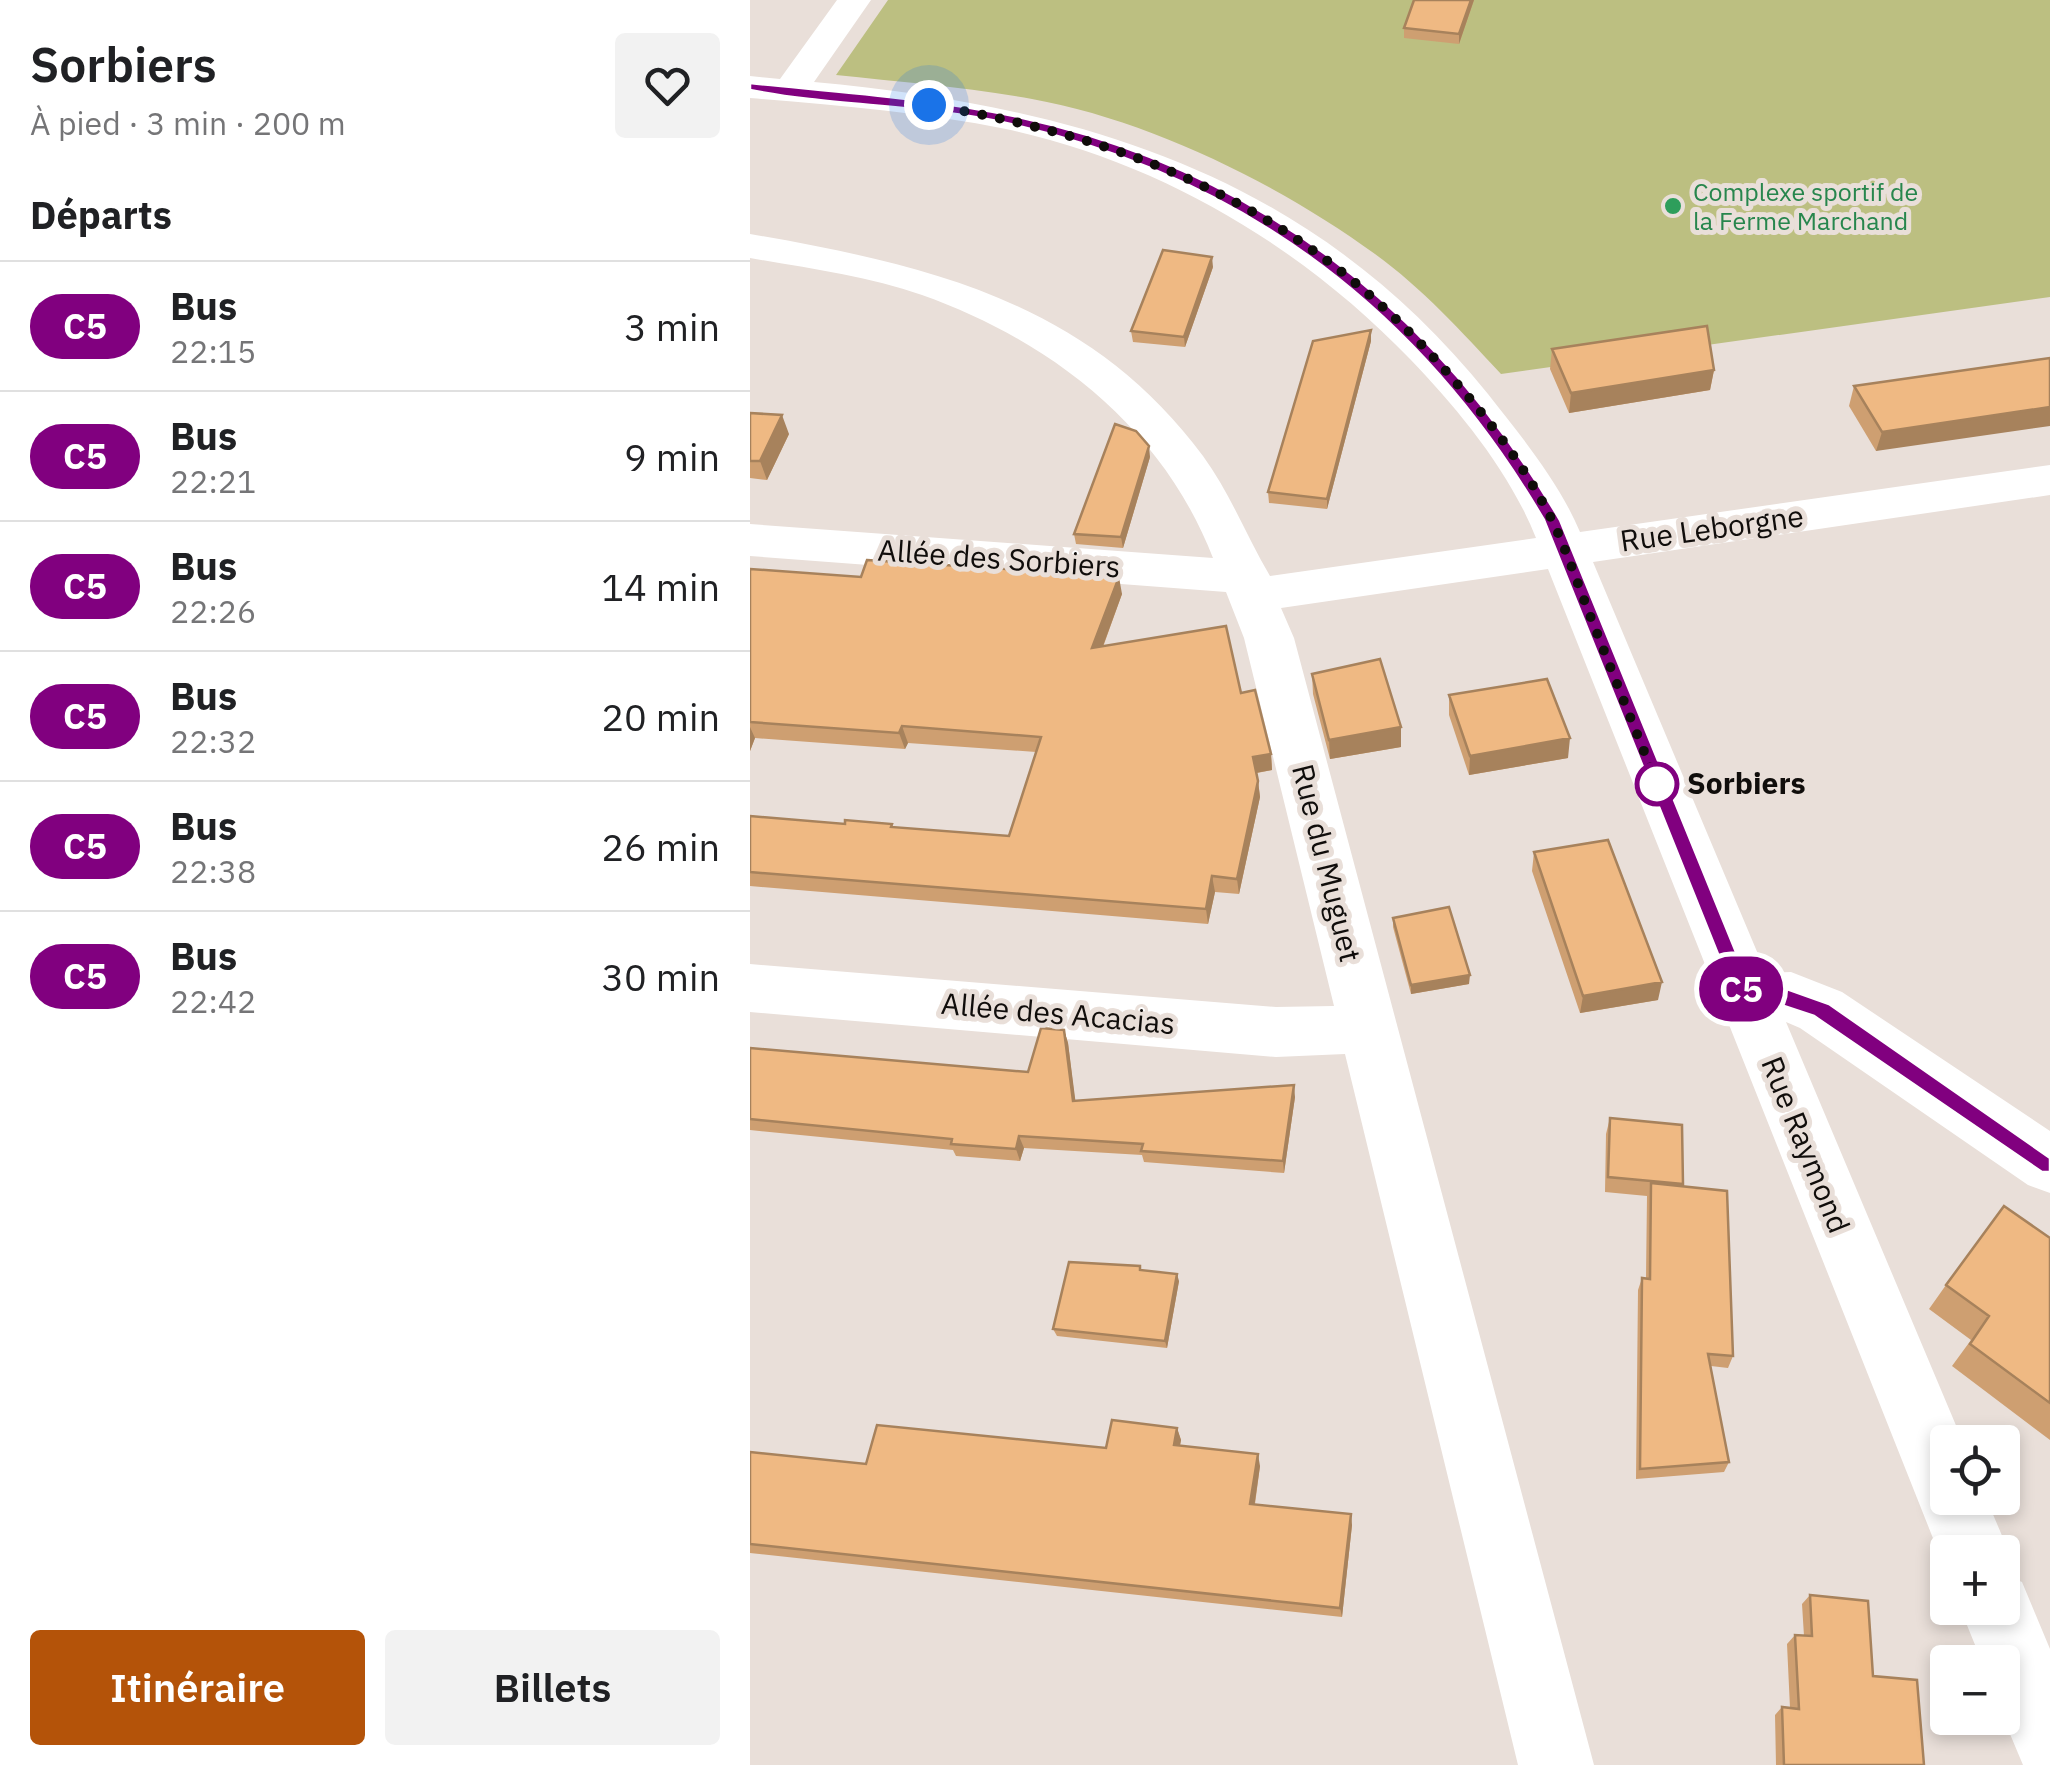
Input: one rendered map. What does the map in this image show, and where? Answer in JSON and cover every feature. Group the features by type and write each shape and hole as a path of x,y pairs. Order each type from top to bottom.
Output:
{"street":[{"path":"770,89 854,0"},
{"name":"Rue Raymond","path":"770,89 929,105 1031,124 1138,156 1239,204 1332,264 1416,338 1507,446 1565,550 1930,1446"},
{"name":"Rue du Muguet","path":"750,246 854,263 940,286 1011,314 1079,352 1132,398 1169,439 1202,487 1251,586 1274,658 1556,1765"},
{"name":"Rue Leborgne","path":"1251,586 1565,550 2050,480"},
{"name":"Allée des Sorbiers","path":"750,540 1251,586"},
{"name":"Allée des Acacias","path":"750,988 1276,1032 1327,1032 1366,1026"},
{"path":"1745,998 1778,995 1821,1010 2050,1165"},
{"path":"2003,1625 2050,1738"}],"green space":[{"name":"Complexe sportif de la Ferme Marchand","path":"888,0 2050,0 2050,297 1501,374 1425,296 1375,254 1297,203 1211,158 1121,122 1032,99 836,75"}],"building":[{"path":"1414,0 1471,0 1459,34 1404,28"},
{"path":"1163,250 1212,257 1184,337 1131,331"},
{"path":"1707,326 1714,370 1571,393 1552,349"},
{"path":"1371,330 1327,499 1268,492 1313,341"},
{"path":"2050,358 2050,407 1882,432 1854,386"},
{"path":"750,413 782,415 760,461 750,461"},
{"path":"1115,424 1136,431 1149,446 1121,537 1074,534"},
{"path":"867,560 1055,572 1057,566 1108,570 1106,576 1119,577 1092,648 1226,626 1241,693 1255,690 1271,754 1253,757 1258,781 1237,879 1212,876 1206,909 750,872 750,816 845,824 845,820 1009,836 1041,737 902,726 899,733 750,722 750,569 861,577"},
{"path":"1380,659 1401,727 1329,740 1312,674"},
{"path":"1547,679 1570,738 1470,756 1449,695"},
{"path":"1608,840 1662,982 1583,996 1534,852"},
{"path":"1449,907 1470,975 1411,985 1393,918"},
{"path":"1041,1028 1064,1030 1073,1101 1294,1085 1283,1161 1141,1151 1143,1144 1019,1136 1016,1149 951,1144 952,1139 750,1119 750,1048 1028,1072"},
{"path":"1610,1118 1682,1125 1683,1184 1608,1177"},
{"path":"1651,1183 1727,1191 1733,1356 1708,1354 1729,1462 1640,1469 1642,1278 1650,1279"},
{"path":"2004,1206 2050,1238 2050,1403 1970,1344 1989,1316 1946,1285"},
{"path":"1069,1262 1140,1266 1140,1270 1177,1274 1165,1341 1053,1329"},
{"path":"1112,1420 1177,1428 1174,1445 1258,1454 1250,1504 1351,1514 1340,1608 750,1544 750,1452 866,1464 877,1425 1106,1448"},
{"path":"1810,1595 1868,1601 1873,1676 1917,1680 1924,1765 1784,1765 1782,1707 1799,1709 1795,1635 1812,1636"}],"bus line":[{"name":"C5","path":"750,87 929,105 1015,120 1107,145 1195,180 1239,204 1357,283 1435,358 1479,409 1516,459 1552,520 1745,998 1778,995 1821,1010 2050,1165"}],"place":[{"name":"Complexe sportif de la Ferme Marchand","path":"1673,206"},
{"name":"Sorbiers","path":"1657,784"}],"route":[{"path":"929,105 1015,120 1107,145 1195,180 1308,247 1396,318 1479,409 1516,459 1552,520 1664,800 1657,784"}]}
